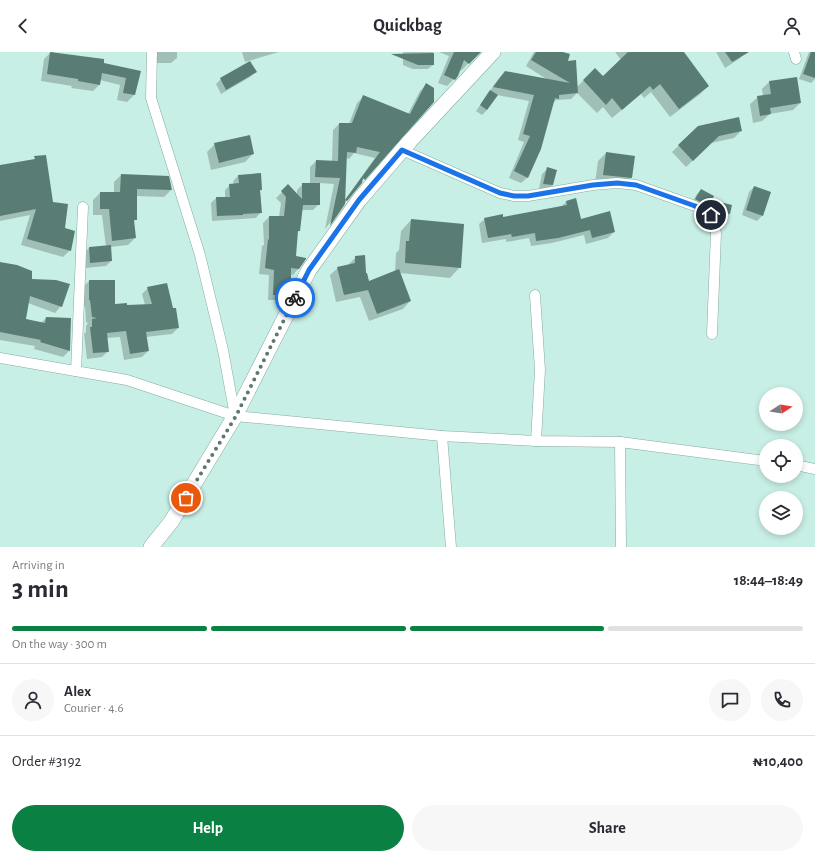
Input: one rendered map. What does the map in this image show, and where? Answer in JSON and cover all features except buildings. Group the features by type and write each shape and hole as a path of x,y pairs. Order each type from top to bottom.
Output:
{"street":[{"path":"152,52 151,98 200,255 223,350 236,416"},
{"path":"151,547 171,522 236,416 309,270 359,200 402,150 493,52"},
{"path":"402,150 500,193 514,196 528,196 593,185 617,183 636,185 695,206 711,215 716,233 712,334"},
{"path":"76,371 83,207"},
{"path":"535,295 540,370 536,441"},
{"path":"0,358 127,380 236,416 442,436 536,441 620,442 759,460"},
{"path":"442,436 451,547"},
{"path":"620,442 621,547"},
{"path":"803,467 815,469"}],"way so far":[{"path":"186,498 236,416 295,298"}],"route":[{"path":"295,298 309,270 359,200 402,150 500,193 514,196 528,196 593,185 617,183 636,185 695,206 711,215"}]}
